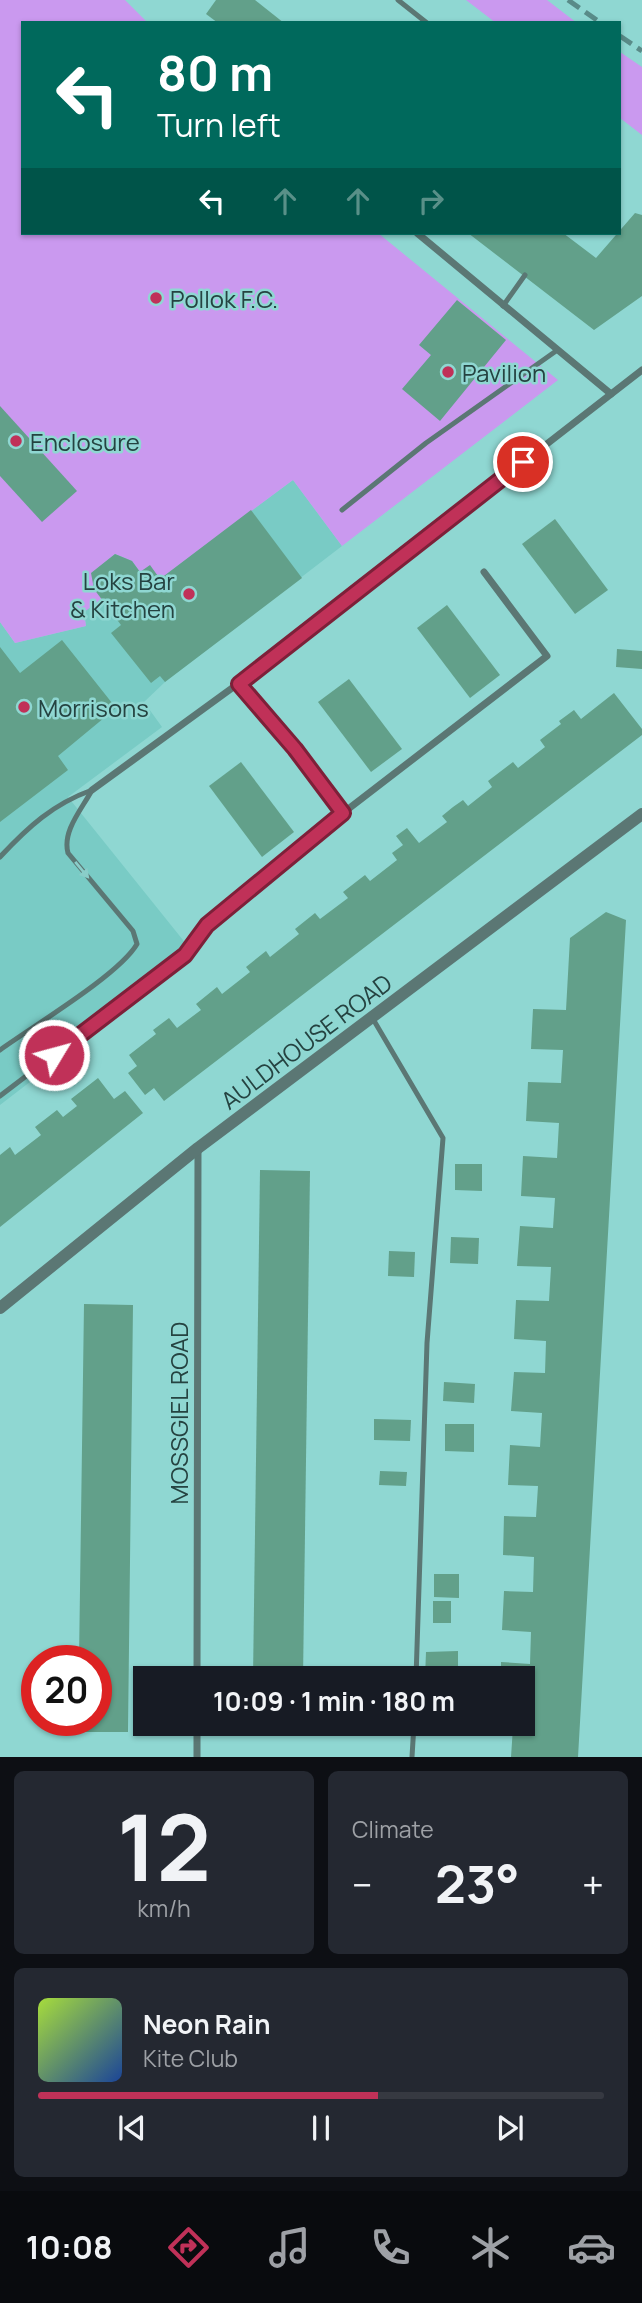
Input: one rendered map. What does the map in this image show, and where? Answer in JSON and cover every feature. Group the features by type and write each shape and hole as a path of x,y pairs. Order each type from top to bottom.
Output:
{"street":[{"path":"420,235 555,351 611,394"},
{"path":"92,790 239,684 642,370"},
{"path":"207,925 343,813 547,656 484,572"},
{"path":"239,684 295,749 343,813"},
{"name":"AULDHOUSE ROAD","path":"0,1308 198,1148 642,814"},
{"name":"MOSSGIEL ROAD","path":"197,1666 198,1148"},
{"path":"197,1736 197,1757"}],"lane":[{"path":"398,0 424,21"},
{"path":"503,306 525,275"},
{"path":"342,510 426,443 555,351"},
{"path":"0,857 27,828 63,800 92,790"},
{"path":"0,1050 113,969 130,955 137,944 133,931 68,853 65,843 70,828 92,790"},
{"path":"0,1096 185,955 207,925"},
{"path":"372,1018 443,1138 427,1343 416,1666"},
{"path":"412,1757 413,1736"}],"shaded area":[{"path":"0,0 125,0 146,21 21,21 21,235 380,235 558,380 342,546 293,480 160,579 150,566 140,572 132,561 115,554 92,573 94,589 102,599 84,612 86,626 15,643 0,622"},
{"path":"466,0 547,0 574,21 493,21"},
{"path":"621,53 642,67 642,135 621,119"},
{"path":"293,480 342,546 165,682 144,702 162,727 68,797 195,955 0,1105 0,622 15,643 86,626 84,612 94,589 91,573 115,554 150,565 160,578"}],"building":[{"path":"216,0 255,0 281,21 215,21 206,14"},
{"path":"635,213 642,215 642,296 594,330 471,235 566,235 596,258 616,235 621,235 621,229"},
{"name":"Pavilion","path":"457,300 506,340 440,421 402,389 431,355 419,345"},
{"name":"Enclosure","path":"0,406 77,491 42,522 0,476"},
{"name":"Loks Bar & Kitchen","path":"251,510 302,578 165,682 160,676 151,683 111,633 121,625 94,589 91,573 115,554 132,561 140,572 150,565 160,579"},
{"path":"555,519 608,590 575,614 522,544"},
{"path":"447,605 500,675 470,698 417,628"},
{"name":"Morrisons","path":"62,640 116,708 58,756 68,770 0,822 0,647 20,673"},
{"path":"617,649 642,651 642,669 616,667"},
{"path":"349,679 402,749 371,772 318,702"},
{"path":"614,693 642,729 642,735 164,1101 154,1088 145,1095 128,1073 137,1066 129,1055 156,1034 153,1030 169,1018 177,1028 201,1010 196,1004 217,987 222,994 250,972 246,967 266,951 270,957 299,934 295,929 315,913 320,919 348,898 343,892 365,875 370,881 397,860 392,853 403,845 396,836 407,828 419,843 447,822 442,816 453,807 463,800 468,806 492,787 488,781 513,762 518,768 545,747 540,740 561,724 559,721 574,710 581,719"},
{"path":"241,762 294,832 262,857 209,786"},
{"path":"606,912 626,920 578,1757 511,1757 512,1736 535,1736 535,1666 501,1666 501,1662 530,1664 531,1632 502,1630 504,1591 533,1592 534,1557 503,1555 504,1516 536,1517 538,1486 508,1485 510,1445 540,1447 542,1413 511,1411 514,1372 545,1373 546,1341 514,1339 516,1300 549,1301 551,1267 517,1266 520,1226 553,1228 555,1198 521,1196 523,1156 557,1158 559,1123 526,1121 528,1082 561,1083 563,1050 531,1049 533,1009 566,1010 570,938"},
{"path":"98,1078 114,1099 125,1091 143,1113 0,1227 0,1155 10,1147 15,1155 41,1135 35,1127 57,1110 63,1117 77,1106 71,1099"},
{"path":"455,1164 482,1164 482,1191 455,1190"},
{"path":"260,1170 310,1171 303,1666 253,1666"},
{"path":"451,1237 479,1238 478,1264 450,1263"},
{"path":"389,1251 415,1252 414,1277 388,1276"},
{"path":"84,1304 133,1305 128,1732 112,1732 112,1645 79,1645"},
{"path":"444,1382 475,1384 474,1403 443,1401"},
{"path":"374,1419 411,1420 410,1441 374,1440"},
{"path":"445,1424 474,1424 474,1452 445,1451"},
{"path":"380,1471 407,1472 406,1486 379,1485"},
{"path":"434,1574 459,1574 459,1598 434,1597"},
{"path":"433,1601 451,1601 451,1623 433,1623"},
{"path":"458,1651 458,1666 425,1666 426,1652"}],"railway":[{"path":"568,0 598,21"},
{"path":"621,37 642,51"}],"place":[{"name":"Pollok F.C.","path":"156,298"},
{"name":"Pavilion","path":"448,372"},
{"name":"Enclosure","path":"16,441"},
{"name":"Loks Bar & Kitchen","path":"189,594"},
{"name":"Morrisons","path":"24,707"}],"route":[{"path":"54,1055 185,955 207,925 343,813 295,749 239,684 523,462"}]}
